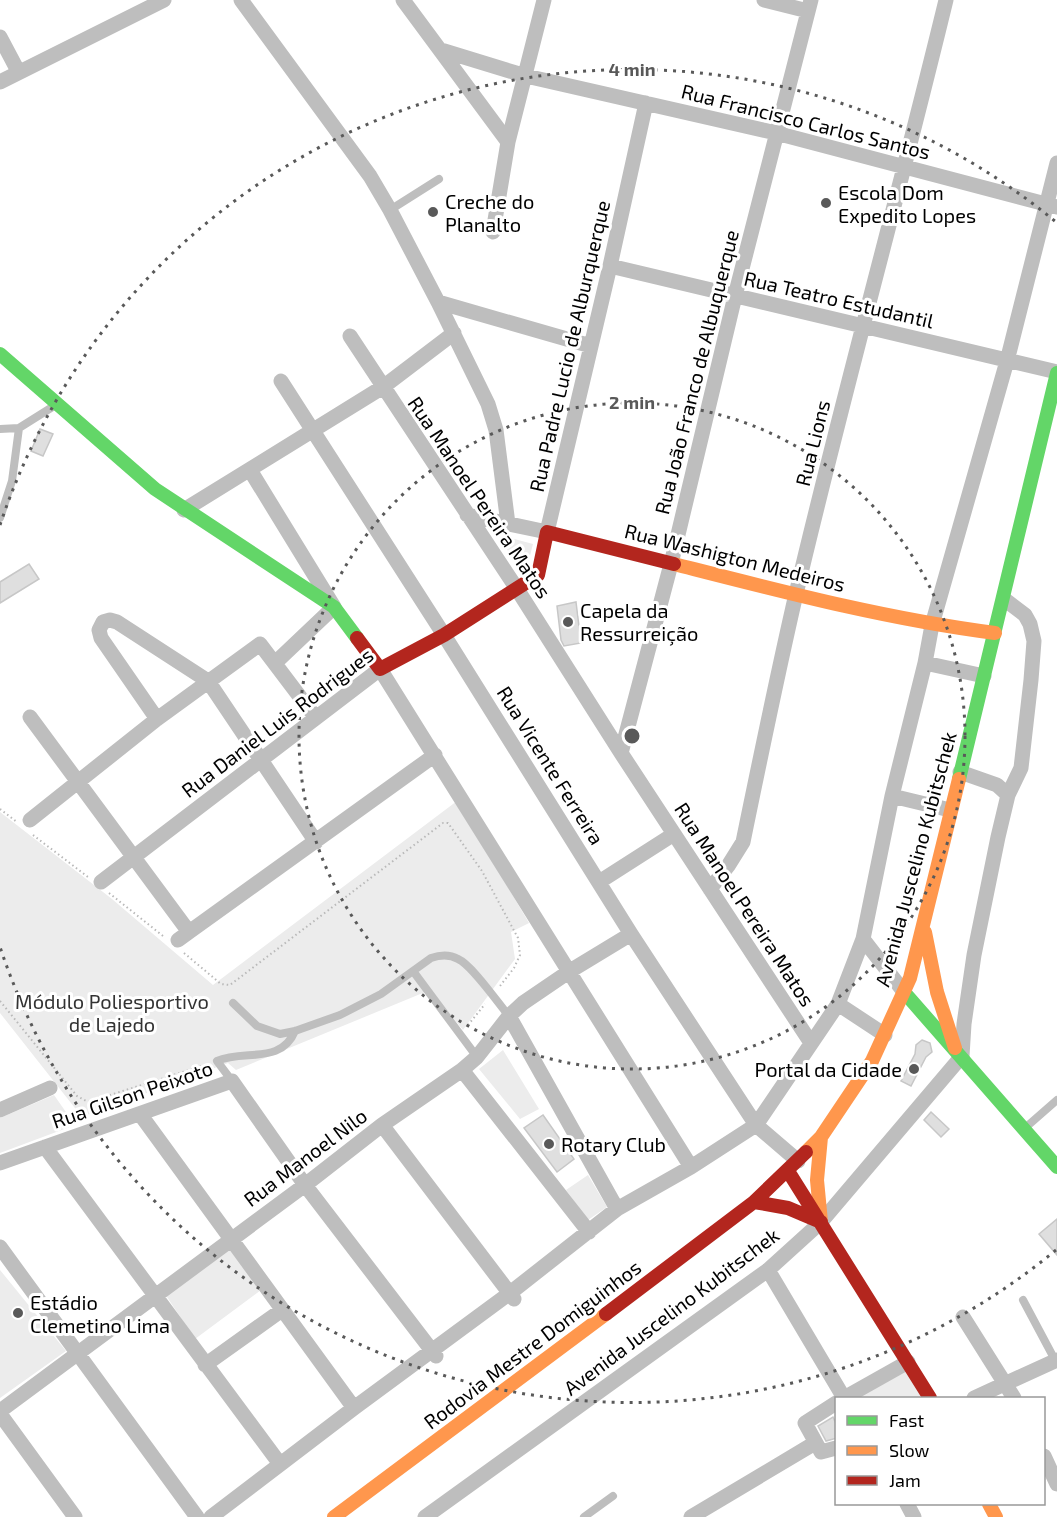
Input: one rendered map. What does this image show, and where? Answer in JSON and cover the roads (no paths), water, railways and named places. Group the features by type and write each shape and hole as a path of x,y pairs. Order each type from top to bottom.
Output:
{"street":[{"path":"0,82 164,0"},
{"path":"241,0 356,155 390,210 438,302 488,404 496,430 508,524"},
{"path":"403,0 508,142"},
{"path":"493,232 508,142 544,0"},
{"path":"764,0 809,5"},
{"name":"Rua Lions","path":"710,889 728,866 742,842 796,595 946,0"},
{"name":"Rua João Franco de Albuquerque","path":"621,753 671,564 735,296 809,5"},
{"path":"0,37 18,71"},
{"name":"Rua Francisco Carlos Santos","path":"441,51 526,76 776,133 1052,206"},
{"name":"Rua Padre Lucio de Alburquerque","path":"517,588 538,574 646,103"},
{"path":"211,1517 354,1408 435,1353 512,1296 617,1209 691,1167 756,1125 838,1004 863,939 892,796 925,663 932,625 1052,206 1057,163"},
{"name":"Rua Teatro Estudantil","path":"610,266 1057,373"},
{"path":"438,302 591,346"},
{"path":"184,510 383,387 453,333"},
{"name":"Rua Manoel Pereira Matos","path":"350,336 517,588 621,753 811,1043"},
{"path":"0,354 155,489 334,607"},
{"name":"Avenida Juscelino Kubitschek","path":"754,1202 821,1137 872,1061 904,992 924,924 950,810 1053,403 1057,373"},
{"name":"Rua Vicente Ferreira","path":"281,381 444,635 631,934 756,1125 793,1166 821,1222 928,1397"},
{"path":"250,470 334,607 380,669 435,755 691,1167"},
{"name":"Rua Washigton Medeiros","path":"467,515 547,532 796,595 932,625 995,633"},
{"name":"Rua Daniel Luis Rodrigues","path":"100,885 132,858 380,669 444,635 517,588"},
{"path":"958,1052 974,955 1008,795 1021,768 1034,641 1025,615 1005,593"},
{"path":"275,663 334,607"},
{"path":"157,719 101,638 99,630 103,622 110,620 117,622 208,681 316,842"},
{"path":"25,824 157,719 260,644 316,718"},
{"path":"925,663 984,676"},
{"path":"30,717 132,858 179,941 435,755"},
{"path":"960,772 997,785 1008,795"},
{"path":"892,796 950,810"},
{"path":"599,882 674,834"},
{"path":"924,924 937,992 958,1052"},
{"name":"Rua Manoel Nilo","path":"0,1412 382,1125 462,1070 477,1057 509,1016 523,1003 631,934"},
{"path":"863,939 904,992 1057,1167"},
{"path":"838,1004 885,1035"},
{"path":"509,1016 617,1209"},
{"name":"Avenida Juscelino Kubitschek","path":"425,1517 768,1270 821,1222 958,1052"},
{"path":"462,1070 588,1232"},
{"name":"Rua Gilson Peixoto","path":"0,1163 232,1081 305,1185 435,1353"},
{"path":"0,1110 50,1088"},
{"path":"140,1114 354,1408"},
{"path":"382,1125 512,1296"},
{"path":"821,1137 816,1165 816,1183 821,1222"},
{"path":"45,1147 280,1464"},
{"path":"754,1202 788,1208 821,1222"},
{"name":"Rodovia Mestre Domiguinhos","path":"334,1517 754,1202"},
{"path":"0,1247 197,1517"},
{"path":"768,1270 843,1397"},
{"path":"205,1365 282,1310"},
{"path":"963,1317 1013,1397"},
{"path":"976,1397 1056,1360"},
{"path":"846,1397 908,1362"},
{"path":"835,1404 804,1423 821,1452 835,1448"},
{"path":"0,1412 75,1517"},
{"path":"691,1517 815,1443"},
{"path":"1045,1458 1057,1484"}],"lane":[{"path":"390,210 439,179"},
{"path":"0,429 19,428 58,404"},
{"path":"0,518 12,481 19,428"},
{"path":"0,485 12,481"},
{"path":"232,1003 257,1026 280,1034 296,1031 340,1015 381,994 431,958 439,955 457,958 463,962 509,1016"},
{"path":"413,971 477,1057"},
{"path":"232,1081 217,1061 235,1056 266,1055 291,1043 296,1031"},
{"path":"1024,1129 1057,1100"},
{"path":"1023,1300 1056,1360"},
{"path":"584,1517 613,1496"}],"place":[{"name":"Escola Dom Expedito Lopes","path":"826,203"},
{"name":"Creche do Planalto","path":"433,212"},
{"name":"Capela da Ressurreição","path":"568,622"},
{"name":"Portal da Cidade","path":"914,1069"},
{"name":"Rotary Club","path":"549,1144"},
{"name":"Estádio Clemetino Lima","path":"18,1313"}],"park label":[{"name":"Módulo Poliesportivo de Lajedo","path":"112,1012"}]}
